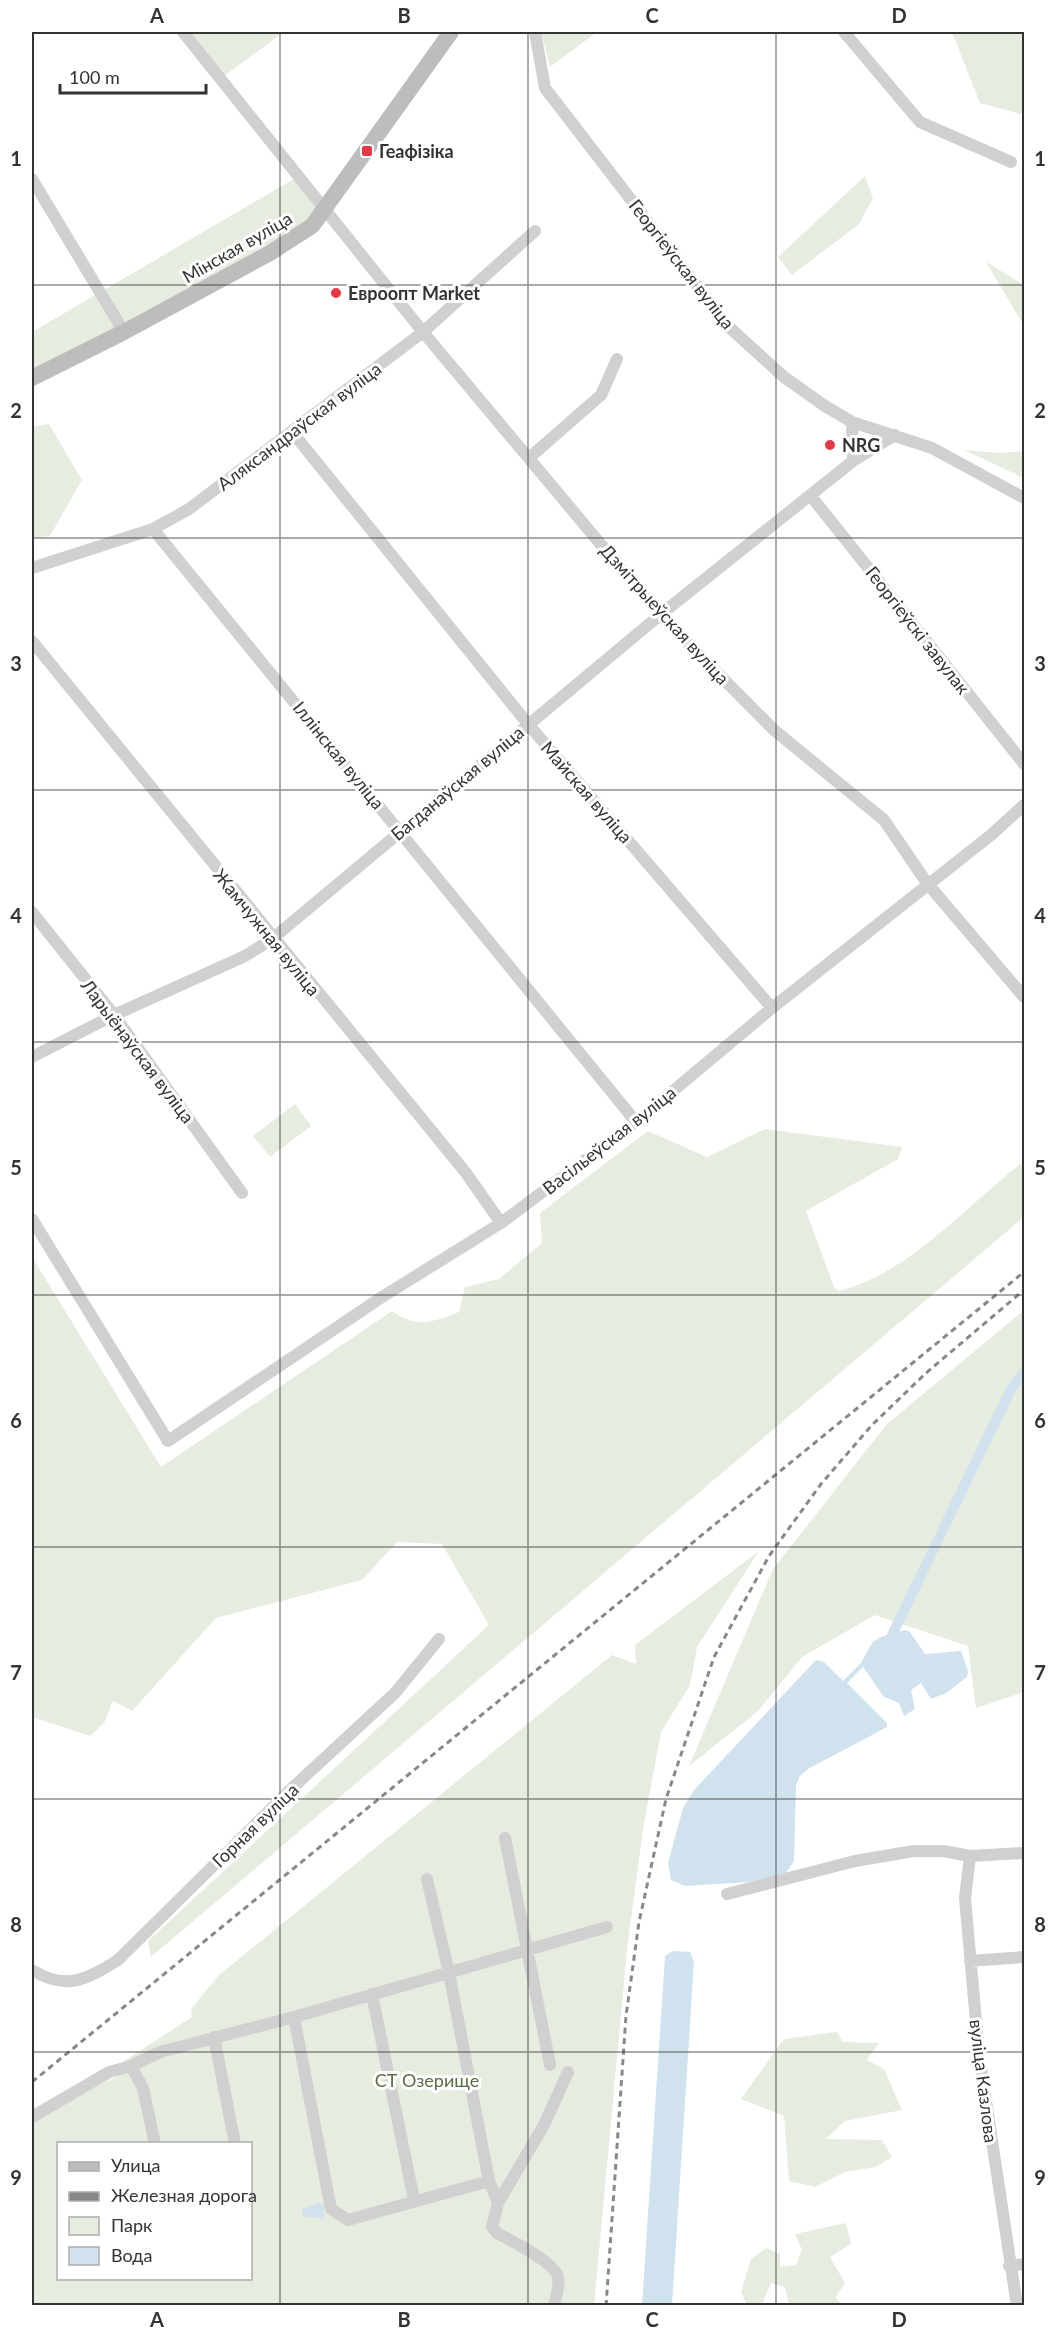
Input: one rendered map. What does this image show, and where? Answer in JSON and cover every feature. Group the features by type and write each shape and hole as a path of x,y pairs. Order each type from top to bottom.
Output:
{"main road":[{"name":"Мінская вуліца","path":"32,378 124,332 301,235 326,210 451,32"}],"street":[{"name":"Дзмітрыеўская вуліца","path":"183,32 423,332 660,615 774,730 884,820 927,883 1024,997"},
{"name":"Георгіеўская вуліца","path":"535,32 545,88 729,327 801,390 852,422 932,448 1024,498"},
{"path":"844,32 920,123 1011,162"},
{"path":"32,179 124,332"},
{"name":"Аляксандраўская вуліца","path":"32,568 153,529 189,509 293,433 423,332 535,231"},
{"path":"529,458 601,395 617,359"},
{"path":"852,422 854,461"},
{"name":"Майская вуліца","path":"293,433 528,724 772,1008"},
{"name":"Багданаўская вуліца","path":"32,1057 114,1014 216,970 272,939 660,615 854,461 895,435"},
{"name":"Георгіеўскі завулак","path":"811,496 1024,764"},
{"name":"Іллінская вуліца","path":"153,529 636,1122"},
{"name":"Жамчужная вуліца","path":"32,641 272,939 466,1173 501,1223"},
{"name":"Васільеўская вуліца","path":"32,1219 168,1441 382,1297 501,1223 636,1122 772,1008 991,834 1024,805"},
{"name":"Ларыёнаўская вуліца","path":"32,912 114,1014 242,1193"},
{"name":"Горная вуліца","path":"32,1970 53,1982 88,1977 117,1960 290,1790 395,1693 439,1639"},
{"path":"505,1838 550,2065"},
{"path":"727,1894 855,1861 914,1851 943,1851 970,1856 1024,1853"},
{"name":"вуліца Казлова","path":"970,1856 965,1898 979,2055 1009,2266 1017,2306"},
{"path":"428,1879 449,1973 489,2181 498,2203"},
{"path":"32,2117 109,2072 127,2067 160,2052 294,2017 608,1927"},
{"path":"970,1961 1024,1957"},
{"path":"372,1994 414,2200"},
{"path":"294,2017 332,2209 348,2220 489,2181"},
{"path":"214,2037 235,2142"},
{"path":"127,2067 143,2088 155,2142"},
{"path":"554,2306 558,2276 548,2264 497,2233 491,2221 498,2203 544,2125 568,2072"},
{"path":"1009,2266 1024,2264"}],"green space":[{"path":"183,32 284,32 220,79"},
{"path":"541,32 597,32 550,67"},
{"path":"952,32 1024,32 1024,115 980,103"},
{"path":"299,176 318,200 312,226 32,378 32,332"},
{"path":"865,176 873,198 859,224 792,275 778,257"},
{"path":"986,262 1024,285 1024,326"},
{"path":"49,424 82,480 50,536 32,538 32,427"},
{"path":"964,450 1001,453 1024,451 1024,478"},
{"path":"295,1104 311,1126 270,1157 253,1136"},
{"path":"765,1129 902,1147 898,1159 806,1211 834,1287 839,1291 865,1282 914,1253 1024,1161 1024,1217 151,1957 148,1941 489,1625 442,1544 397,1542 362,1580 216,1618 132,1711 113,1701 104,1723 90,1736 32,1717 32,1257 161,1467 392,1311 401,1317 417,1322 433,1321 459,1312 465,1287 499,1279 542,1243 540,1213 648,1131 707,1157"},
{"path":"1024,1310 1024,1692 976,1708 968,1646 875,1615 802,1657 758,1711 689,1766 773,1569 887,1424"},
{"name":"СТ Озерище","path":"759,1551 697,1647 690,1685 661,1732 643,1829 627,1950 594,2305 32,2306 32,2122 70,2098 118,2076 121,2063 192,2017 191,2009 218,1976 612,1655 636,1664 635,1645"},
{"path":"837,2032 843,2042 879,2043 867,2060 884,2069 902,2110 845,2121 826,2139 882,2140 892,2157 876,2167 845,2172 815,2187 789,2181 784,2116 741,2099 784,2039"},
{"path":"846,2223 851,2244 830,2257 845,2283 835,2298 844,2305 789,2305 785,2287 771,2283 762,2305 746,2303 741,2292 751,2259 766,2248 780,2254 780,2267 796,2265 802,2250 795,2234"}],"water":[{"path":"905,1630 910,1632 925,1654 961,1651 968,1671 967,1677 946,1693 931,1699 921,1683 911,1690 915,1709 904,1716 899,1703 884,1697 863,1667 847,1683 887,1723 887,1727 808,1769 800,1776 796,1785 794,1861 786,1873 748,1882 685,1886 671,1880 668,1863 683,1808 694,1790 816,1660 824,1662 843,1681 861,1663 872,1643 880,1637"},
{"path":"673,1951 690,1952 694,1962 672,2305 642,2305 665,1956"},
{"path":"320,2203 324,2206 324,2219 303,2216 302,2209"}],"waterway":[{"path":"892,1635 1011,1389 1024,1372"}],"railway":[{"path":"32,2082 1024,1272"},
{"path":"606,2306 626,2016 639,1922 666,1799 714,1657 769,1556 821,1484 872,1425 926,1373 1024,1290"}],"place":[{"name":"Геафізіка","path":"367,151"},
{"name":"Евроопт Market","path":"336,293"},
{"name":"NRG","path":"830,445"}]}
